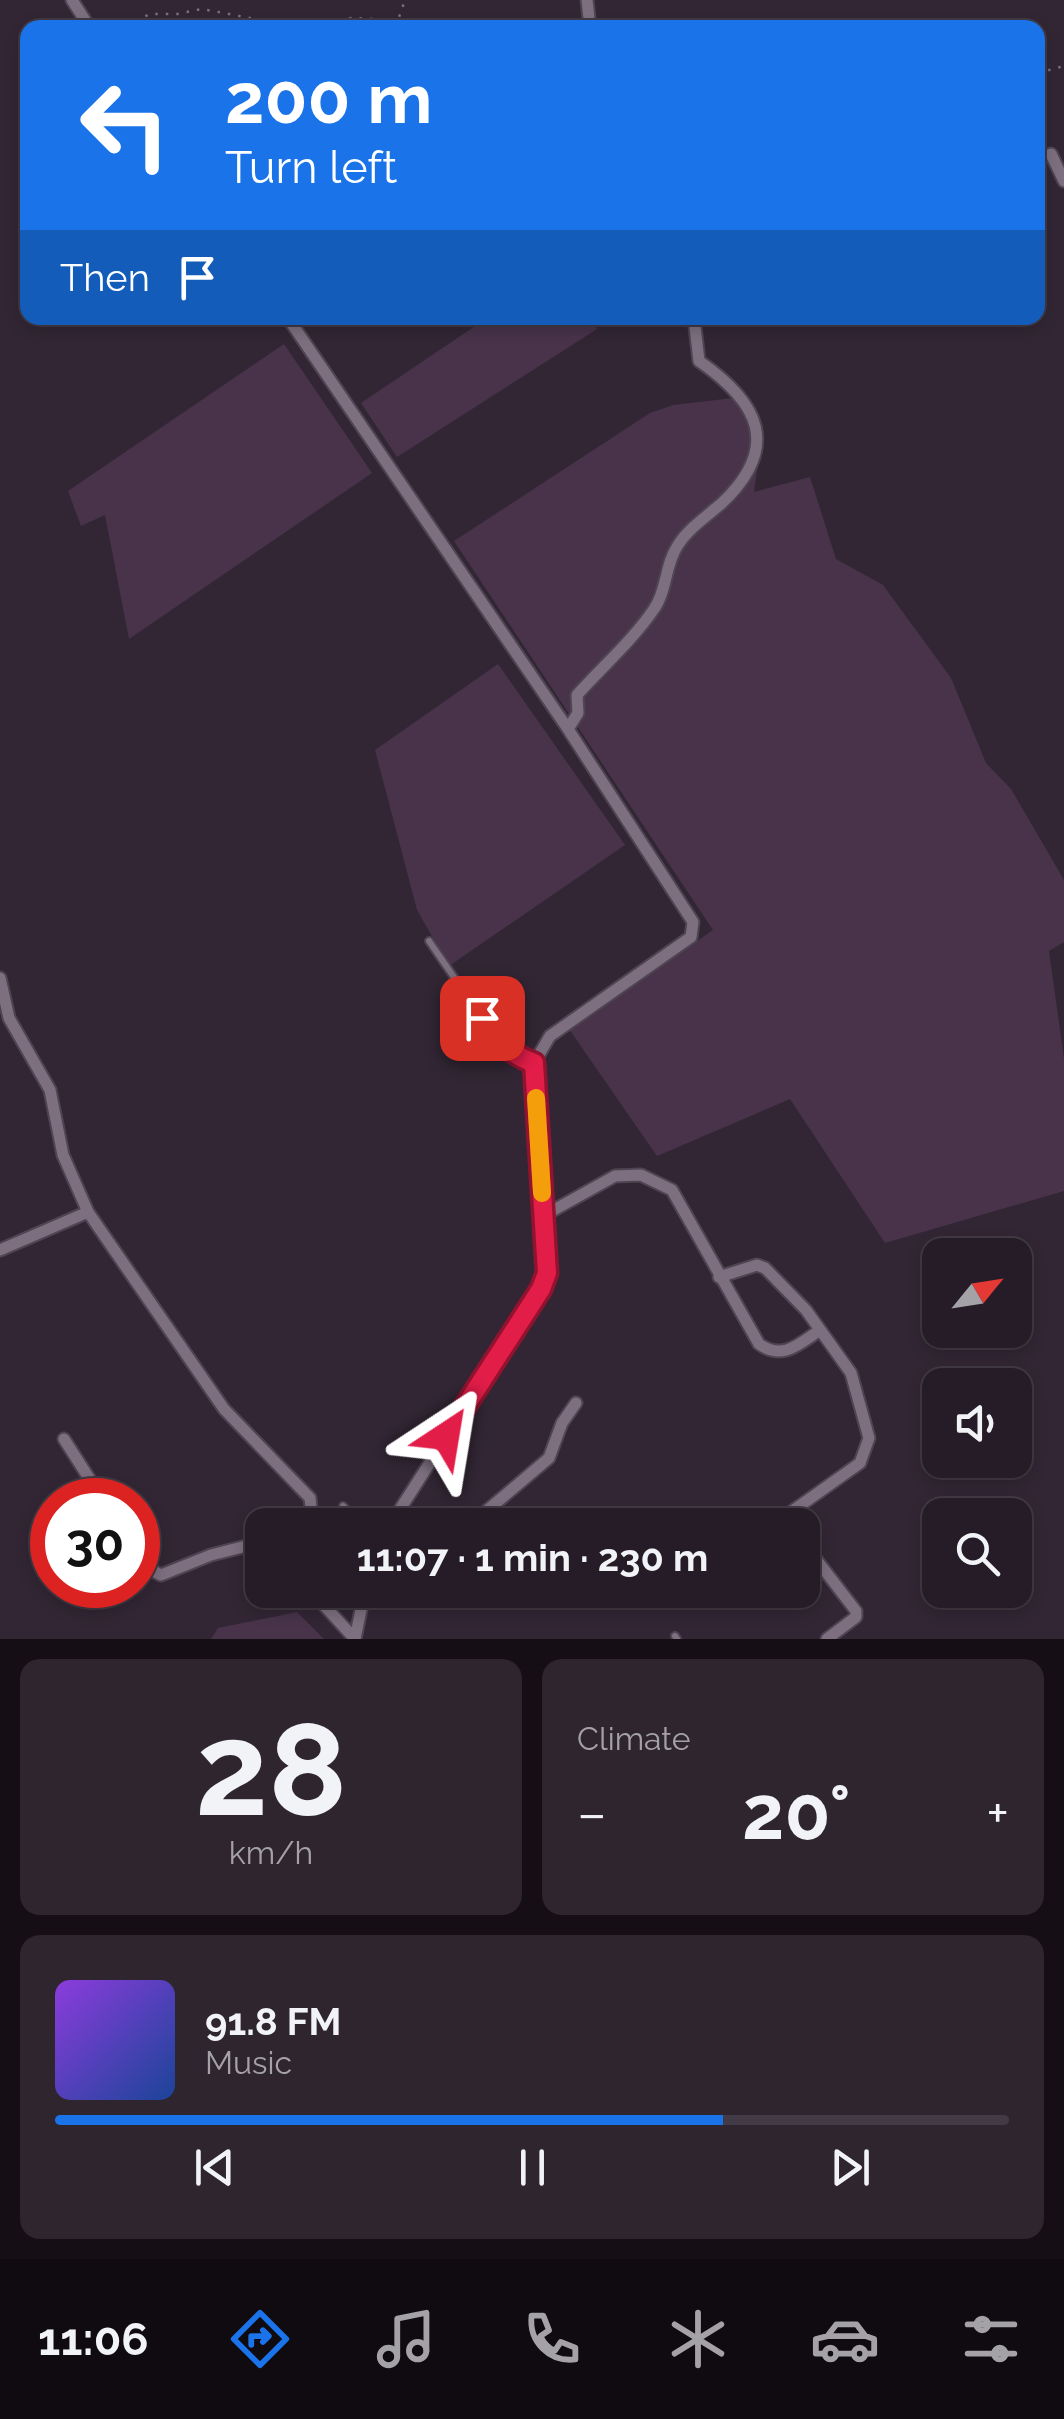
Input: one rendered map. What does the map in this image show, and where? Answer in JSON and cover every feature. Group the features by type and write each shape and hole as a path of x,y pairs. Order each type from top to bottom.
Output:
{"street":[{"path":"1051,154 1064,181"},
{"path":"293,325 568,729 693,922 694,930 690,937 550,1036 534,1063 547,1273 541,1289 401,1508"},
{"path":"568,729 578,714 577,695 656,607 676,547 726,499 750,465 759,435 758,424 724,378 699,361 695,325"},
{"path":"0,978 9,1018 50,1090 63,1155 88,1212 224,1409 310,1498 310,1508"},
{"path":"543,1216 615,1176 641,1175 672,1190 759,1344 771,1352 786,1353 820,1330"},
{"path":"0,1250 88,1212"},
{"path":"719,1277 756,1265 765,1268 806,1310 850,1373 869,1438 860,1463 797,1508"},
{"path":"490,1508 548,1458 562,1423 576,1403"},
{"path":"64,1440 89,1478"},
{"path":"160,1574 245,1546"},
{"path":"820,1565 856,1612 856,1617 827,1639"},
{"path":"327,1608 355,1639"},
{"path":"355,1639 361,1608"}],"lane":[{"path":"430,941 500,1044 512,1055 534,1063"}],"path":[{"path":"140,20 149,14 202,9 261,20"},
{"path":"345,20 398,20"}],"shaded area":[{"path":"477,325 595,325 597,329 397,457 361,403"},
{"path":"284,344 372,473 129,639 105,515 81,526 68,491"},
{"path":"742,397 760,450 754,492 810,477 836,559 883,585 951,678 986,763 1011,789 1064,880 1064,942 1049,951 1064,1059 1064,1191 885,1243 790,1099 657,1156 569,1029 713,930 454,541 650,413 673,405"},
{"path":"498,664 625,845 449,966 417,910 375,750"},
{"path":"297,1612 324,1639 211,1639 218,1628"}],"slow traffic":[{"path":"536,1098 542,1193"}],"route":[{"path":"446,1436 541,1289 547,1273 534,1063 512,1055 482,1018"}]}
